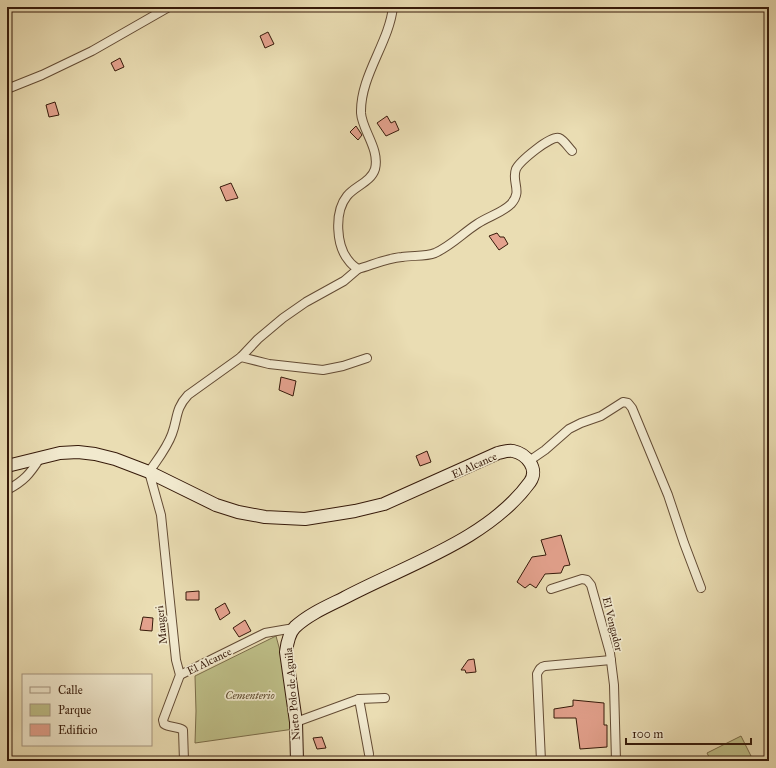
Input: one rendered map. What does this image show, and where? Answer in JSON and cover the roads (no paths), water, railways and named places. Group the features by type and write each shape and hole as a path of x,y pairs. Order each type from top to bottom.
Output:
{"street":[{"path":"7,89 42,75 92,51 169,7"},
{"path":"358,270 348,261 341,247 338,222 341,207 348,195 370,177 375,168 373,146 361,116 361,103 371,68 392,20 393,7"},
{"path":"149,472 172,435 178,409 188,395 241,357 258,339 283,318 306,302 344,281 358,270 401,257 433,254 448,247 478,224 505,209 513,202 517,193 516,169 520,163 539,147 553,138 558,137 562,139 572,151"},
{"path":"241,357 270,364 323,370 343,366 366,358"},
{"path":"529,461 568,429 601,416 623,402 628,403 632,408 668,495 701,588"},
{"name":"El Alcance","path":"7,466 60,453 90,453 114,459 149,472 216,505 238,512 265,517 305,518 355,511 384,504 498,453 511,451 521,454 529,461 534,470 533,478 504,511 472,533 439,552 369,584 309,616 294,628 265,633 180,675"},
{"path":"7,490 20,483 30,474 40,458"},
{"name":"Maugeri","path":"149,472 161,515 176,660 180,675"},
{"name":"El Vengador","path":"551,589 582,579 586,580 591,585 611,660 614,685 616,761"},
{"name":"Nieto Polo de Aguila","path":"294,628 288,642 286,652 296,722 297,761"},
{"path":"541,761 537,674 541,667 611,660"},
{"path":"180,675 163,720 164,724 168,726 183,730 184,761"},
{"path":"296,722 359,699 385,698"},
{"path":"359,699 369,754"}],"park label":[{"name":"Cementerio","path":"250,695"}]}
